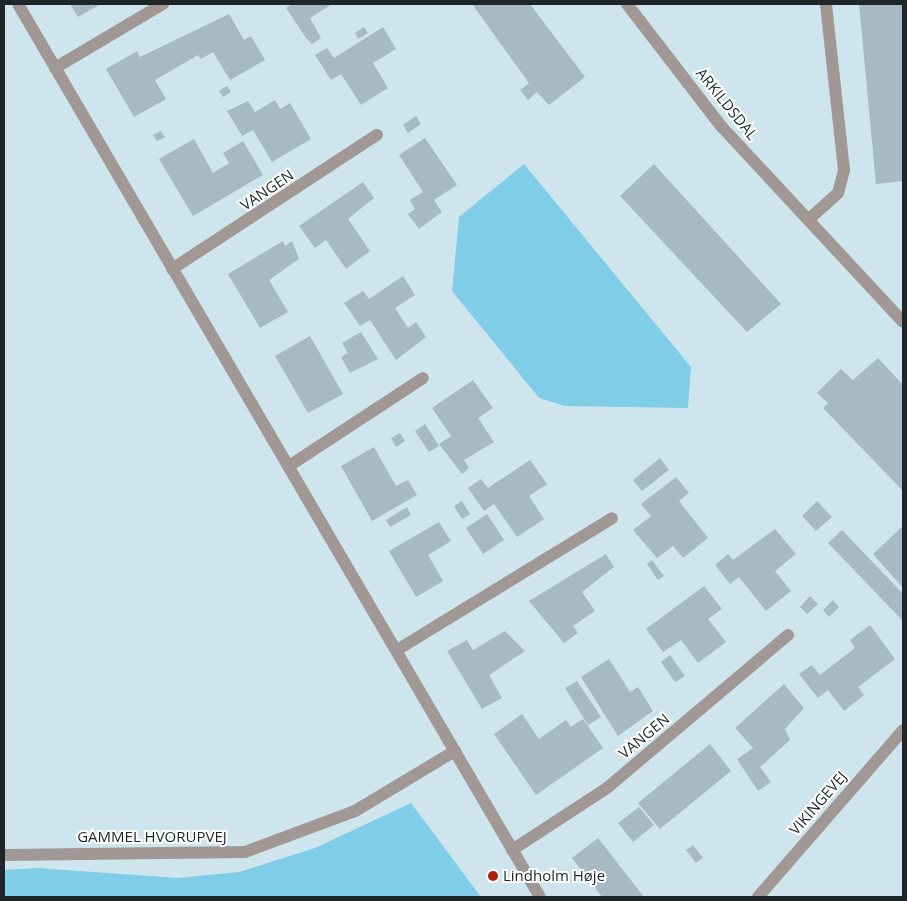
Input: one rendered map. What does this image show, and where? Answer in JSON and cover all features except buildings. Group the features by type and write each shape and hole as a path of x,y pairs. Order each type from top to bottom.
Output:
{"street":[{"path":"18,4 540,897"},
{"path":"55,68 163,4"},
{"name":"ARKILDSDAL","path":"627,4 721,126 903,322"},
{"path":"808,220 838,193 844,170 826,4"},
{"name":"VANGEN","path":"172,268 377,135"},
{"path":"288,466 423,378"},
{"path":"397,650 612,518"},
{"name":"VANGEN","path":"512,850 607,788 788,635"},
{"name":"VIKINGEVEJ","path":"758,897 903,730"},
{"name":"GAMMEL HVORUPVEJ","path":"4,855 245,852 355,811 455,750"}],"shaded area":[{"path":"524,164 691,367 688,408 565,406 539,398 452,291 459,217"},
{"path":"411,803 481,897 4,897 4,870 37,868 178,878 239,872 315,848"}],"place":[{"name":"Lindholm Høje","path":"493,876"}]}
